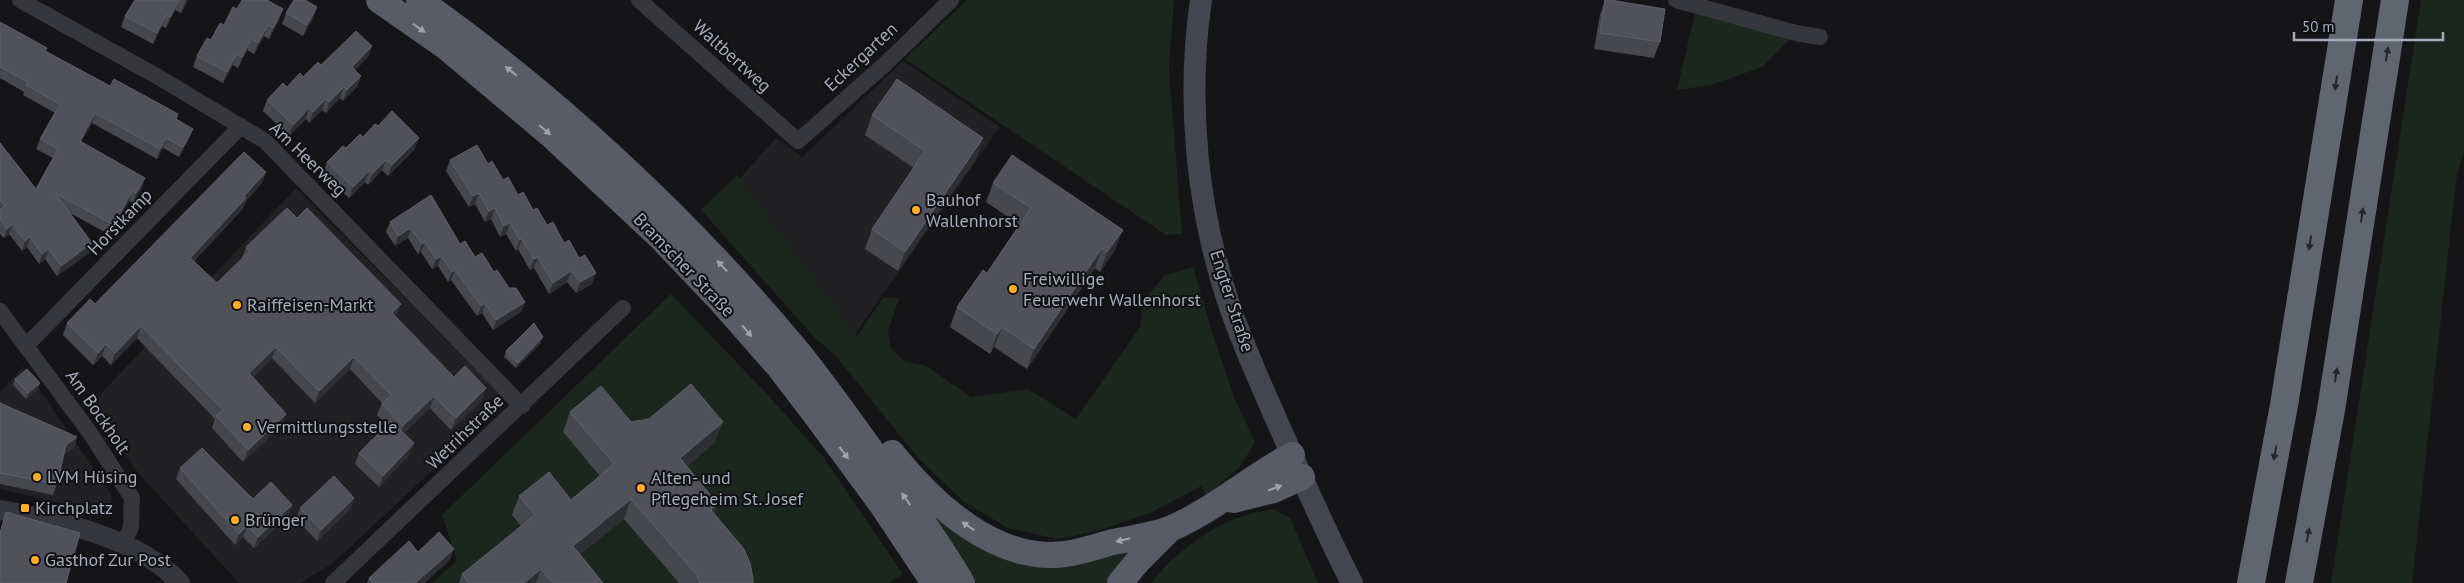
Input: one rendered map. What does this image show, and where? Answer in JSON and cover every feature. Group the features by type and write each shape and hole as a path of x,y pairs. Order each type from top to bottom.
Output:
{"highway":[{"name":"Bramscher Straße","path":"379,0 446,47 552,136 660,237 706,285 779,367 882,505 934,583"},
{"name":"Bramscher Straße","path":"419,0 455,25 560,112 686,227 812,369 902,493 962,583"},
{"path":"2251,583 2284,405 2350,0"},
{"path":"2299,583 2331,410 2395,0"},
{"path":"812,369 835,381 903,467 934,500 969,527 992,540 1033,553 1064,554 1171,528 1297,466"},
{"path":"1120,583 1138,561 1171,528"}],"main road":[{"name":"Engter Straße","path":"1201,0 1194,69 1196,134 1203,190 1215,253 1231,309 1297,466 1352,583"}],"street":[{"name":"Am Heerweg","path":"20,0 160,78 265,142 522,406"},
{"name":"Waltbertweg","path":"639,0 798,141"},
{"name":"Eckergarten","path":"798,141 883,66 951,0"},
{"path":"1676,0 1796,33 1820,37"},
{"name":"Horstkamp","path":"26,346 241,126"},
{"name":"Wetrihstraße","path":"333,583 522,406 623,308"},
{"name":"Am Bockholt","path":"0,310 90,433 132,498 131,527 123,545"},
{"path":"0,510 97,534 149,558 180,583"}],"shaded area":[{"path":"967,0 1174,0 1169,70 1182,234 1166,235 905,59"},
{"path":"2421,0 2464,0 2464,149 2456,181 2412,583 2331,583"},
{"path":"1697,5 1796,33 1762,67 1711,85 1677,90"},
{"path":"903,61 1000,127 851,340 735,184 776,138 802,157"},
{"path":"737,175 857,336 883,298 899,298 888,331 891,348 905,362 925,365 971,397 1028,389 1076,419 1140,327 1144,300 1164,276 1193,267 1235,400 1255,442 1239,468 1206,495 1201,486 1150,513 1100,530 1058,539 1008,528 964,502 919,459 835,355 816,339 701,210"},
{"path":"296,188 507,401 333,563 300,583 239,583 140,475 89,406"},
{"path":"671,294 765,392 824,458 903,574 888,583 432,583 457,560 442,515"},
{"path":"23,366 110,492 112,499 109,506 96,511 0,489 0,392"},
{"path":"917,495 1025,559 1144,544 1108,583 976,583"},
{"path":"1272,509 1290,518 1318,583 1152,583 1168,564 1200,537 1239,517"}],"building":[{"path":"135,0 179,0 170,17 166,15 157,33 125,16"},
{"path":"242,0 267,0 283,9 273,28 268,25 258,43 251,39 242,57 237,54 227,72 197,56 207,38 211,40 220,23 224,25 233,7 237,9"},
{"path":"294,0 305,0 317,7 307,25 286,13"},
{"path":"1605,0 1665,9 1660,42 1600,33"},
{"path":"0,22 47,48 45,51 110,86 114,79 178,114 176,119 193,129 183,147 166,138 160,149 95,113 80,141 145,178 136,193 132,191 114,225 55,193 92,243 61,266 49,249 42,254 30,237 25,241 13,224 7,229 0,219 0,210 5,206 0,200 0,143 36,189 58,149 40,139 60,104 26,85 28,82 0,67"},
{"path":"356,31 372,46 352,67 361,76 347,90 344,87 329,102 326,99 313,112 309,108 293,125 267,100 283,83 287,87 300,73 303,77 318,62 321,65"},
{"name":"Bauhof Wallenhorst","path":"897,79 983,138 905,252 872,229 925,151 872,115"},
{"path":"392,111 419,138 392,165 386,160 372,174 369,171 353,187 327,162 343,146 346,148 360,134 363,137 375,124 378,126"},
{"path":"477,145 488,164 492,161 503,180 508,177 518,195 523,192 533,210 537,208 547,225 553,222 564,243 569,240 579,258 585,255 596,273 580,282 571,271 553,283 538,257 534,259 510,223 504,226 495,208 489,211 479,193 473,196 450,160"},
{"path":"244,152 266,172 244,196 246,198 190,258 217,283 250,251 246,247 287,208 297,218 307,208 401,304 392,313 454,377 465,366 486,388 456,418 434,396 403,426 382,404 391,395 354,357 319,391 276,347 249,373 286,414 248,450 216,416 223,410 141,326 115,353 106,344 98,353 67,323 90,299 95,304"},
{"path":"1012,155 1123,230 1107,252 1102,248 1034,349 1002,327 997,334 957,307 983,270 987,273 1031,208 993,183"},
{"path":"431,195 460,244 465,241 475,257 482,253 494,272 497,270 509,288 516,288 525,302 496,320 485,303 481,306 455,270 452,272 441,256 436,259 425,242 422,244 411,228 398,236 390,222"},
{"path":"534,323 543,337 518,363 506,351"},
{"path":"27,369 40,383 28,393 15,379"},
{"path":"691,384 723,422 680,458 718,504 711,510 744,549 750,563 753,583 700,583 696,574 631,499 573,546 603,583 553,583 541,569 524,583 469,583 462,574 535,515 519,496 549,472 571,500 614,464 570,412 601,386 631,422 649,419"},
{"path":"0,403 77,437 66,445 57,484 0,473"},
{"path":"391,421 414,443 383,476 359,453"},
{"path":"202,448 253,499 271,482 292,505 258,537 247,526 239,534 180,468"},
{"path":"334,476 354,498 321,530 300,508"},
{"name":"Gasthof Zur Post","path":"6,512 80,533 66,583 0,583 0,533"},
{"path":"439,532 454,549 415,583 374,583 369,578 409,541 418,552"}],"place":[{"name":"Bauhof Wallenhorst","path":"916,210"},
{"name":"Freiwillige Feuerwehr Wallenhorst","path":"1013,289"},
{"name":"Raiffeisen-Markt","path":"237,305"},
{"name":"Vermittlungsstelle","path":"247,427"},
{"name":"LVM Hüsing","path":"37,477"},
{"name":"Alten- und Pflegeheim St. Josef","path":"641,488"},
{"name":"Kirchplatz","path":"25,508"},
{"name":"Brünger","path":"235,520"},
{"name":"Gasthof Zur Post","path":"35,560"}]}
